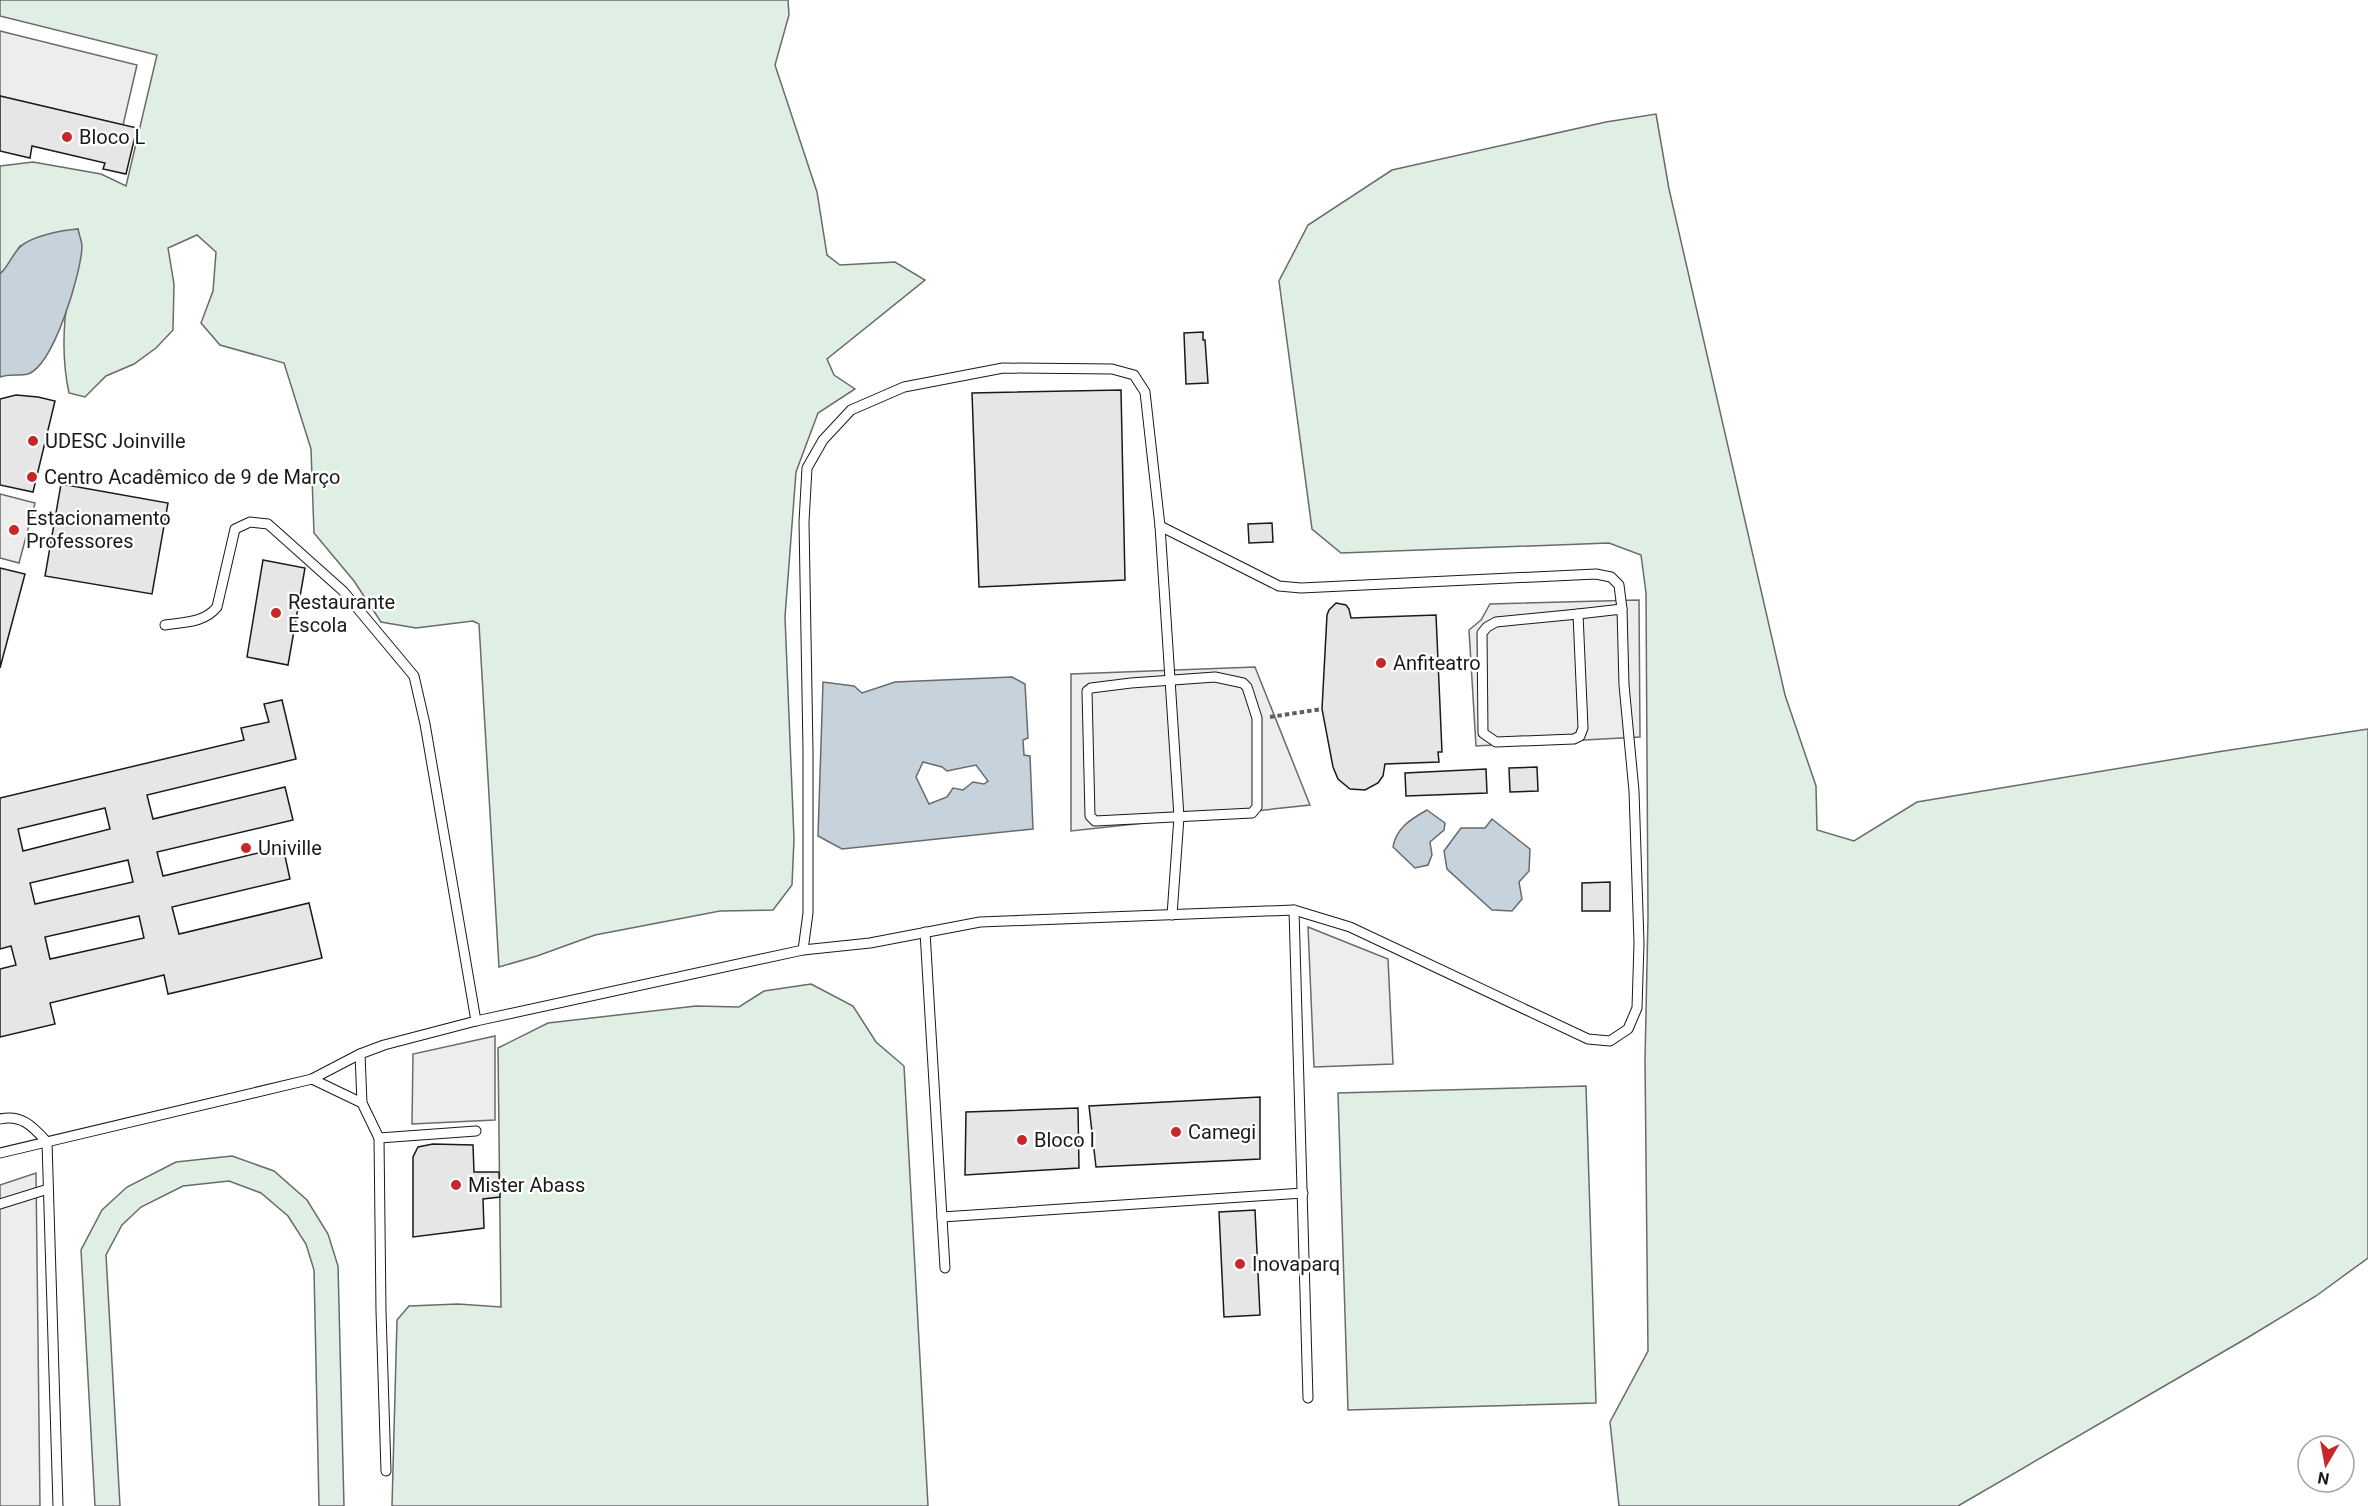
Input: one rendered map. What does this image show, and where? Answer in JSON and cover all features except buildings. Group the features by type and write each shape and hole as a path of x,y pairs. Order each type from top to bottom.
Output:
{"lane":[{"path":"803,951 808,914 804,522 807,468 823,440 851,410 904,387 1003,368 1112,369 1134,375 1145,392 1160,526 1179,817 1172,915"},
{"path":"165,625 200,620 210,616 217,607 236,529 250,522 268,524 343,591 414,676 425,724 476,1021"},
{"path":"0,1153 312,1079 360,1054 384,1045 476,1021 803,951 870,943 980,922 1294,910 1350,927 1588,1039 1610,1041 1628,1029 1637,1008 1639,943 1634,791 1624,685 1619,585 1611,577 1596,574 1301,588 1279,586 1160,526"},
{"path":"1578,614 1583,728 1580,736 1574,739 1496,742 1488,738 1483,732 1482,633 1486,627 1496,622 1622,609"},
{"path":"1215,677 1243,683 1247,687 1257,718 1257,807 1252,813 1095,821 1090,816 1087,691 1092,688 1215,677"},
{"path":"1294,910 1308,1398"},
{"path":"925,932 945,1268"},
{"path":"360,1054 362,1103 379,1138 386,1471"},
{"path":"312,1079 362,1103"},
{"path":"0,1119 8,1117 21,1119 31,1124 47,1142 58,1506"},
{"path":"379,1138 476,1131"},
{"path":"0,1204 48,1189"},
{"path":"942,1217 1303,1193"}],"path":[{"path":"1257,718 1322,709"}],"green space":[{"path":"0,0 788,0 789,15 775,65 817,192 827,255 840,265 895,262 925,280 827,359 834,375 855,389 818,413 796,472 785,617 794,839 792,885 773,910 720,911 595,935 499,967 479,624 473,621 416,628 381,622 354,581 314,533 311,449 284,363 220,345 201,323 213,291 216,252 197,235 168,248 174,284 173,330 156,348 134,364 106,376 85,397 69,393 65,366 64,328 80,254 78,229 20,246 0,274 0,166 33,162 101,174 126,186 157,55 0,16"},
{"path":"1656,114 1669,189 1785,695 1816,786 1817,830 1854,841 1917,802 2368,729 2368,1258 2316,1296 2247,1338 1958,1506 1619,1506 1610,1422 1648,1351 1645,1061 1648,917 1646,593 1641,555 1609,543 1341,553 1312,529 1279,281 1308,225 1392,170 1606,122"},
{"path":"811,984 853,1006 876,1042 904,1066 928,1506 392,1506 397,1320 409,1306 458,1304 501,1307 498,1048 548,1023 696,1006 739,1007 764,991"},
{"path":"1586,1086 1596,1403 1348,1410 1338,1093"},
{"path":"232,1156 274,1171 307,1200 328,1234 338,1266 344,1506 319,1506 314,1270 306,1244 288,1216 261,1193 229,1181 183,1186 141,1207 122,1225 106,1255 120,1506 95,1506 81,1250 102,1210 127,1187 176,1162"}],"shaded area":[{"path":"0,31 137,65 123,125 0,96"},
{"path":"78,229 82,247 77,277 56,337 38,367 28,374 0,377 0,274 17,250 25,243 48,234"},
{"name":"Estacionamento Professores","path":"0,494 35,503 19,563 0,558"},
{"path":"1639,600 1640,737 1476,746 1469,630 1481,620 1490,604"},
{"path":"1255,667 1310,805 1071,831 1071,674"},
{"path":"1012,677 1025,684 1028,738 1023,740 1024,755 1030,756 1033,829 842,849 818,836 823,682 854,686 862,693 895,682","holes":["923,762 942,767 947,771 976,765 988,781 984,784 973,782 963,790 953,788 947,797 929,804 916,777"]},
{"path":"1427,810 1445,823 1444,830 1430,842 1432,855 1428,865 1415,868 1393,847 1401,829"},
{"path":"1492,819 1530,849 1529,871 1519,882 1522,899 1512,911 1492,910 1447,869 1444,851 1461,828 1485,828"},
{"path":"1308,927 1388,959 1393,1064 1314,1067"},
{"path":"495,1036 495,1120 412,1124 413,1054"},
{"path":"36,1173 40,1506 0,1506 0,1185"}],"place":[{"name":"Bloco L","path":"67,137"},
{"name":"UDESC Joinville","path":"33,441"},
{"name":"Centro Acadêmico de 9 de Março","path":"32,477"},
{"name":"Estacionamento Professores","path":"14,530"},
{"name":"Restaurante Escola","path":"276,613"},
{"name":"Anfiteatro","path":"1381,663"},
{"name":"Univille","path":"246,848"},
{"name":"Camegi","path":"1176,1132"},
{"name":"Bloco I","path":"1022,1140"},
{"name":"Mister Abass","path":"456,1185"},
{"name":"Inovaparq","path":"1240,1264"}]}
